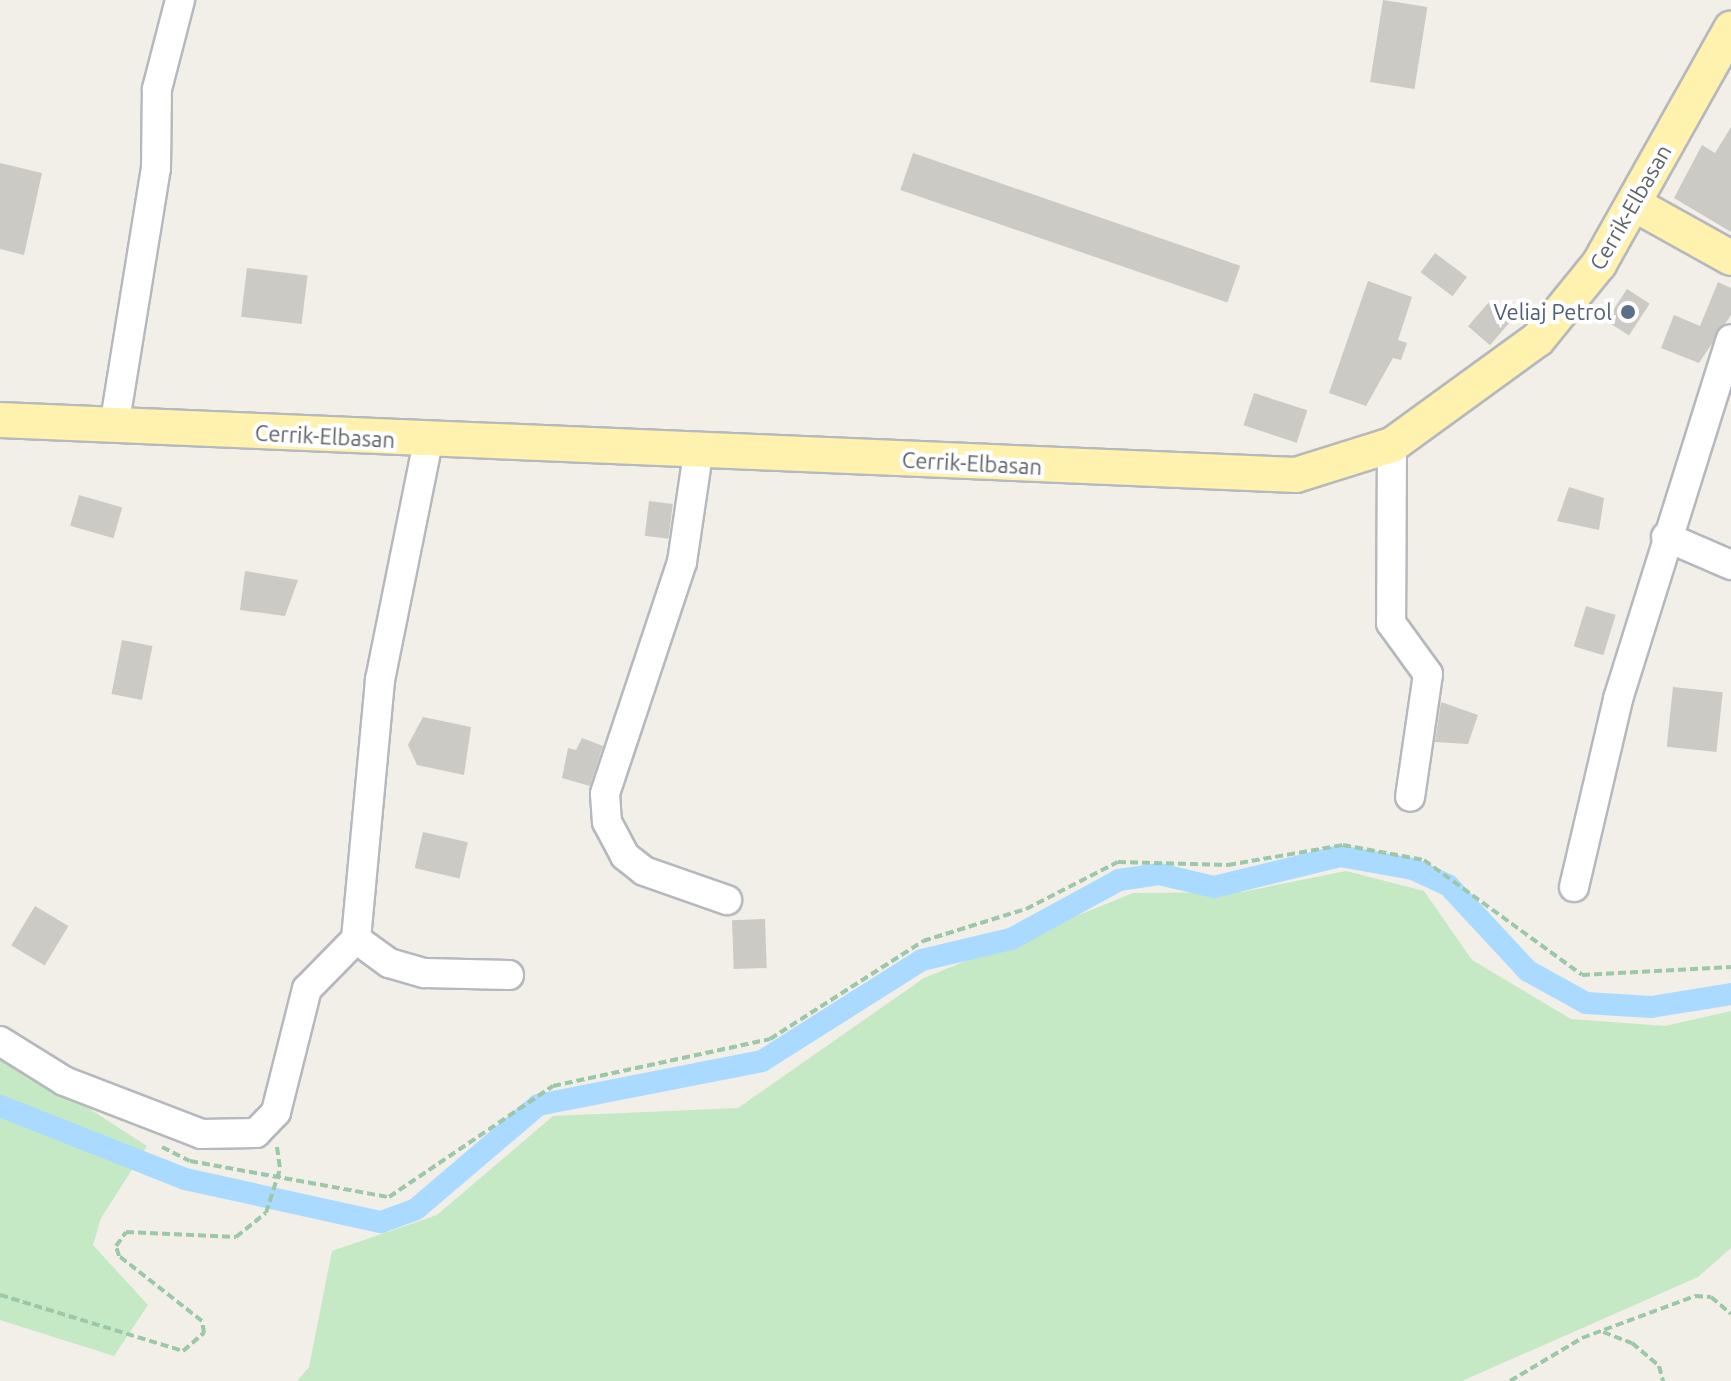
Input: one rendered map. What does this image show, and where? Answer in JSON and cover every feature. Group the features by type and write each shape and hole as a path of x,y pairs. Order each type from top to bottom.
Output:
{"main road":[{"name":"Cerrik-Elbasan","path":"0,420 428,443 699,447 1243,478 1296,475 1392,445 1538,339 1599,264 1731,29"},
{"path":"1634,204 1731,258"}],"street":[{"path":"114,427 156,168 157,89 180,0"},
{"path":"1574,887 1666,537 1731,339"},
{"path":"0,1041 64,1081 201,1134 256,1133 276,1112 307,989 356,939 376,710 428,443"},
{"path":"1392,445 1391,623 1428,674 1410,797"},
{"path":"699,447 682,562 605,794 607,822 625,856 644,871 727,900"},
{"path":"1666,537 1731,565"},
{"path":"356,939 389,963 425,973 509,975"}],"path":[{"path":"149,1141 190,1161 389,1197 553,1086 770,1039 923,941 1026,909 1118,862 1228,865 1343,845 1424,860 1582,975 1731,967"},
{"path":"0,1295 183,1351 204,1333 202,1321 119,1256 116,1246 126,1232 236,1237 266,1213 280,1169"},
{"path":"1510,1381 1601,1331 1695,1296 1711,1297 1731,1314"},
{"path":"1601,1331 1632,1343 1659,1366 1663,1381"}],"green space":[{"path":"1346,871 1424,891 1472,960 1571,1019 1665,1026 1731,1011 1731,1248 1698,1277 1462,1381 297,1381 309,1367 332,1251 437,1215 553,1116 738,1108 924,978 1133,893 1242,892"},
{"path":"0,1051 147,1146 101,1218 93,1245 148,1305 114,1356 0,1320"}],"building":[{"path":"1383,0 1427,7 1414,89 1370,82"},
{"path":"1731,127 1731,232 1674,198 1702,145 1715,153"},
{"path":"913,153 1240,266 1227,303 900,190"},
{"path":"0,163 42,173 24,255 0,249"},
{"path":"1435,253 1467,277 1453,296 1421,272"},
{"path":"247,268 308,275 302,324 241,317"},
{"path":"1368,281 1412,297 1398,340 1407,343 1401,360 1393,358 1366,406 1329,393"},
{"path":"1718,282 1731,288 1731,315 1699,363 1661,348 1674,315 1700,326"},
{"name":"Veliaj Petrol","path":"1627,289 1650,304 1629,336 1606,321"},
{"path":"1489,302 1511,321 1490,345 1468,326"},
{"path":"1254,393 1307,410 1297,443 1243,425"},
{"path":"1569,487 1604,498 1599,530 1557,521"},
{"path":"79,495 122,507 113,538 70,526"},
{"path":"649,501 673,504 669,539 645,536"},
{"path":"245,571 298,580 285,616 240,610"},
{"path":"1586,606 1616,615 1603,655 1574,646"},
{"path":"122,640 152,646 142,700 112,694"},
{"path":"1673,687 1723,692 1716,752 1667,747"},
{"path":"1441,702 1478,715 1468,744 1435,742"},
{"path":"423,717 471,727 464,775 417,765 408,745"},
{"path":"582,738 603,746 590,786 562,778 568,748 576,750"},
{"path":"423,832 468,842 459,878 415,868"},
{"path":"35,906 68,926 45,966 11,945"},
{"path":"765,919 767,968 734,969 732,920"}],"waterway":[{"path":"0,1106 185,1179 381,1222 416,1209 538,1105 762,1061 922,960 1011,939 1119,880 1159,874 1214,887 1340,856 1413,869 1448,885 1528,971 1586,1003 1651,1007 1731,994"}],"place":[{"name":"Veliaj Petrol","path":"1628,312"}]}
